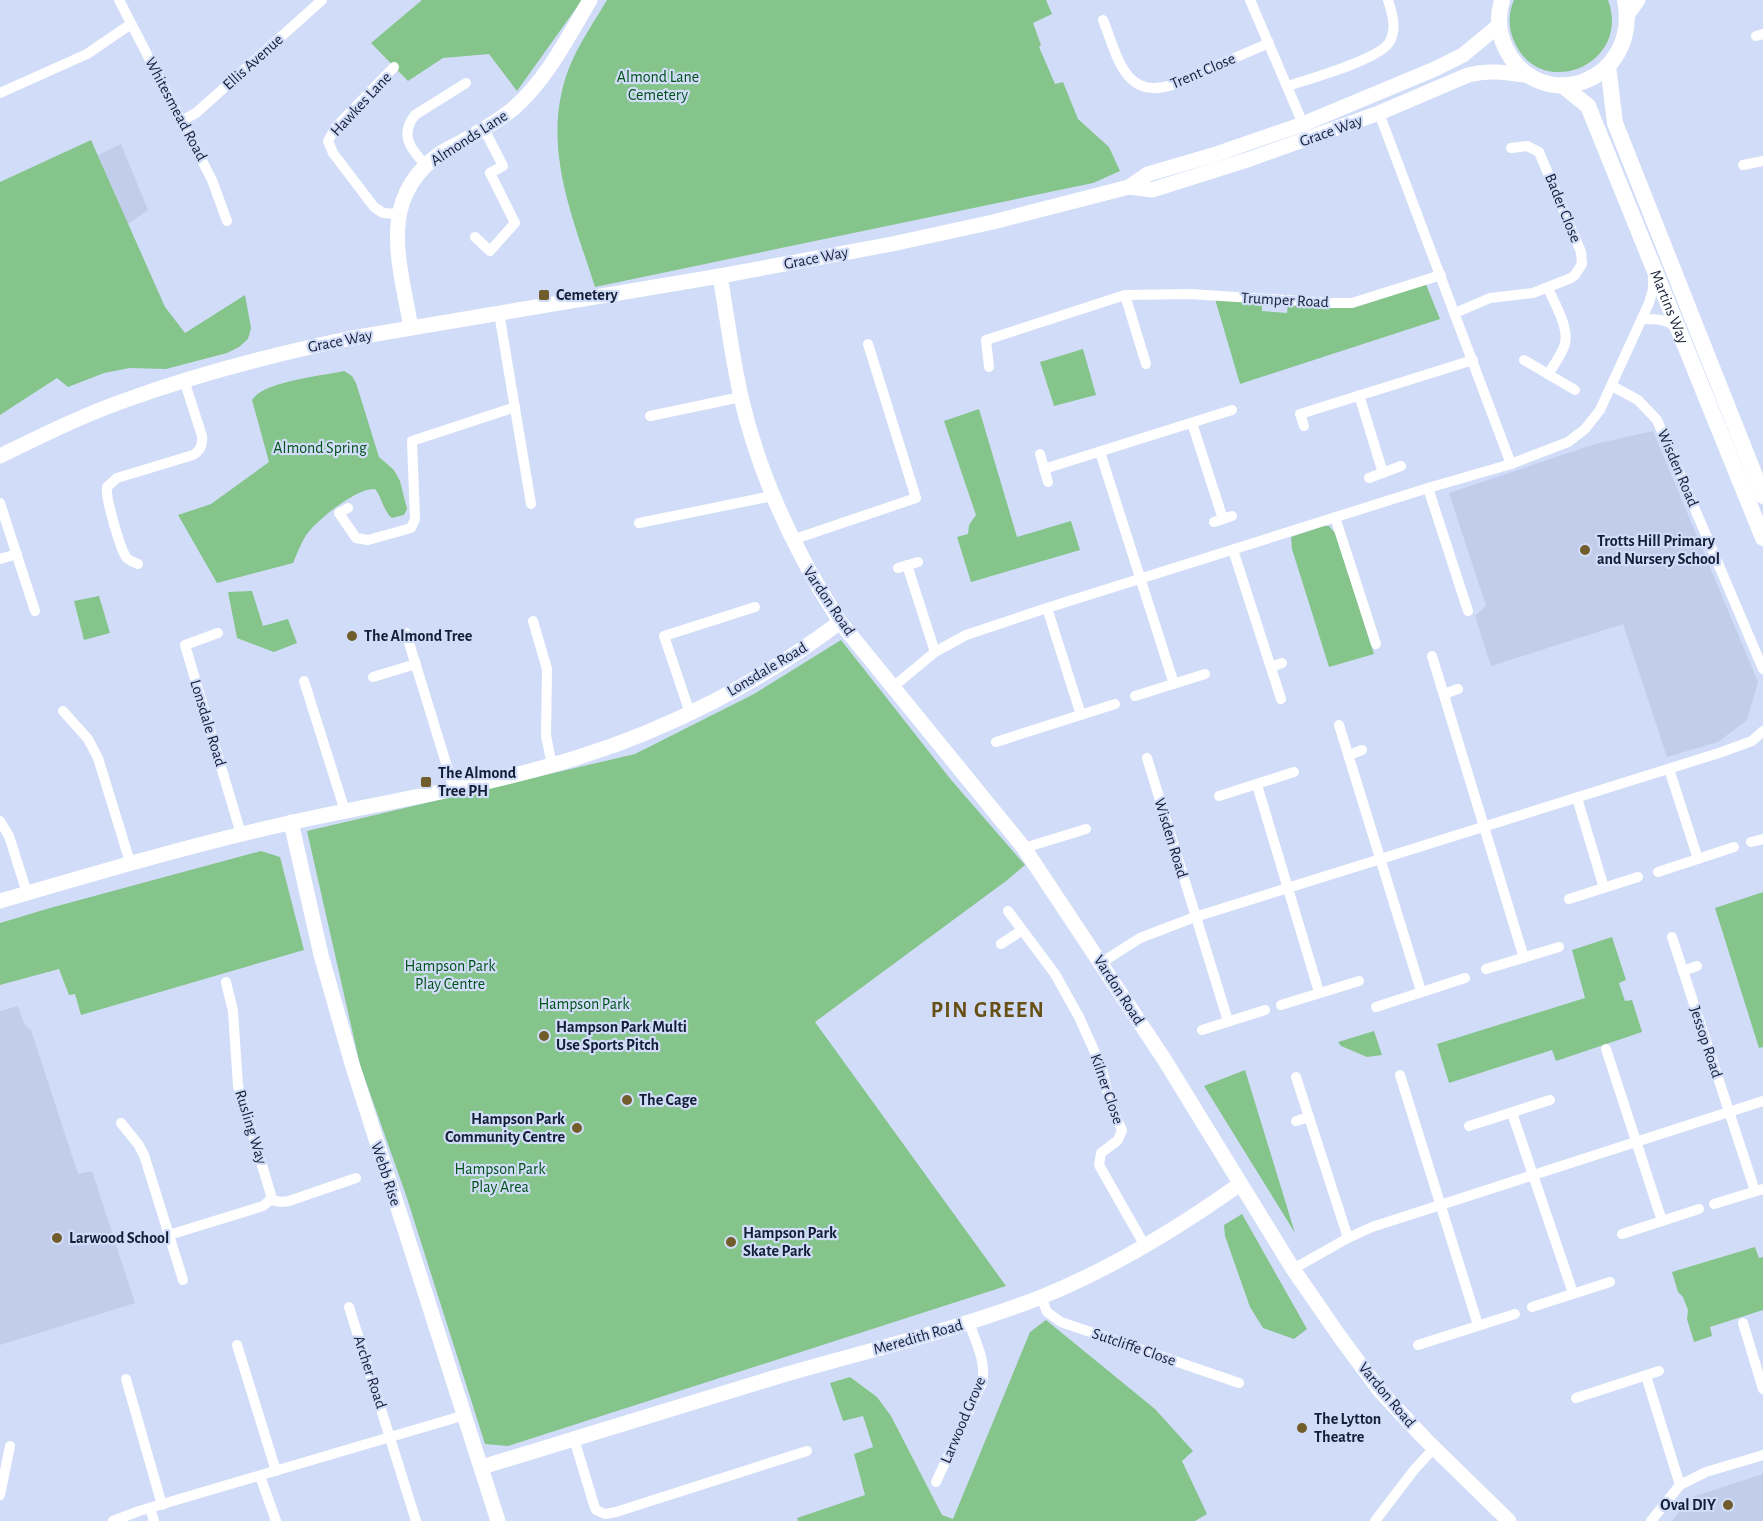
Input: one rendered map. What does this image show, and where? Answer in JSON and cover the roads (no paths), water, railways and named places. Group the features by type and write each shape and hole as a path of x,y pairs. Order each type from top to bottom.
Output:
{"main road":[{"name":"Martins Way","path":"1502,0 1498,26 1509,55 1531,76 1562,85 1579,83 1595,77 1608,66 1620,51 1626,33 1626,7"},
{"name":"Martins Way","path":"1608,66 1615,123 1763,496"},
{"name":"Martins Way","path":"1562,85 1588,106 1763,538"}],"street":[{"name":"Whitesmead Road","path":"118,0 212,180 227,221"},
{"name":"Ellis Avenue","path":"181,121 196,112 322,0"},
{"name":"Almonds Lane","path":"411,328 397,241 398,214 410,184 426,165 442,152 484,129 512,109 541,80 590,0"},
{"path":"1250,0 1303,123"},
{"path":"1288,86 1384,50 1389,45 1394,31 1388,0"},
{"path":"1626,7 1638,0"},
{"name":"Trent Close","path":"1103,20 1127,75 1138,85 1155,90 1172,85 1269,43"},
{"path":"0,93 87,54 131,24"},
{"name":"Grace Way","path":"0,456 84,417 184,380 294,350 892,244 982,225 1129,187 1148,174 1303,123 1435,69 1463,55 1498,26"},
{"name":"Hawkes Lane","path":"394,67 335,128 328,141 333,153 374,207 383,213 398,214"},
{"name":"Grace Way","path":"1129,187 1152,190 1314,138 1446,84 1482,72 1497,71 1531,76"},
{"path":"426,165 412,151 407,139 406,132 411,119 466,83"},
{"path":"1379,113 1511,464"},
{"path":"475,237 490,251 515,223 490,173 503,166 484,129"},
{"name":"Bader Close","path":"1455,313 1490,298 1522,296 1548,288 1575,275 1582,264 1581,252 1539,152 1527,146 1510,148"},
{"path":"1743,165 1763,161"},
{"path":"893,687 935,652 966,635 1335,517 1511,464 1558,447 1575,438 1596,417 1643,319 1653,289 1653,266"},
{"name":"Trumper Road","path":"989,367 986,340 1125,295 1190,294 1352,303 1441,275"},
{"name":"Vardon Road","path":"720,276 741,397 752,438 772,496 814,582 840,622 1024,848 1164,1059 1293,1269 1340,1338 1380,1391 1434,1448 1509,1521"},
{"path":"1548,288 1562,322 1565,339 1564,346 1548,374"},
{"path":"1125,295 1146,364"},
{"path":"499,313 531,504"},
{"path":"1643,319 1668,321 1679,330"},
{"path":"792,540 916,498 868,344"},
{"path":"1304,426 1300,414 1473,360"},
{"path":"1524,360 1575,390"},
{"path":"138,564 129,560 123,552 106,492 110,483 117,478 193,455 200,450 202,436 184,380"},
{"name":"Wisden Road","path":"1612,386 1638,400 1657,420 1763,669"},
{"path":"1359,395 1383,473"},
{"path":"650,416 741,397"},
{"path":"329,519 344,510 356,538 368,540 411,528 415,519 412,441 515,407"},
{"path":"1044,469 1232,410"},
{"path":"1192,423 1223,519"},
{"path":"1100,452 1174,684"},
{"path":"1040,454 1048,482"},
{"path":"1369,478 1401,466"},
{"path":"1428,488 1468,611"},
{"path":"639,523 772,496"},
{"path":"0,503 35,611"},
{"path":"1335,517 1376,644"},
{"path":"1233,550 1281,699"},
{"path":"0,559 17,554"},
{"path":"908,565 935,652"},
{"path":"690,712 664,636 755,607"},
{"path":"1047,608 1081,715"},
{"path":"533,621 547,669 546,736 552,765"},
{"name":"Lonsdale Road","path":"0,901 130,862 291,822 454,789 552,765 627,741 752,680 840,622"},
{"name":"Lonsdale Road","path":"218,633 185,645 241,834"},
{"path":"406,633 454,789"},
{"path":"1432,656 1524,958"},
{"path":"1271,667 1282,663"},
{"path":"373,677 416,664"},
{"path":"1135,696 1206,674"},
{"path":"304,681 345,811"},
{"path":"1444,694 1458,689"},
{"path":"996,742 1115,704"},
{"path":"63,711 87,740 98,758 130,862"},
{"path":"1339,725 1421,991"},
{"path":"1101,963 1140,938 1195,917 1669,769 1761,737"},
{"path":"1349,755 1362,750"},
{"name":"Wisden Road","path":"1147,758 1228,1021"},
{"path":"1669,769 1698,859"},
{"path":"1219,796 1294,772"},
{"path":"1257,784 1319,993"},
{"path":"1577,798 1604,888"},
{"path":"0,821 9,837 27,893"},
{"name":"Webb Rise","path":"291,822 321,955 352,1064 498,1521"},
{"path":"1024,848 1086,829"},
{"path":"1751,842 1763,839"},
{"path":"1658,872 1734,847"},
{"path":"1569,899 1638,877"},
{"name":"Kilner Close","path":"1008,911 1055,974 1079,1017 1101,1066 1111,1106 1122,1130 1118,1140 1101,1153 1099,1165 1145,1246"},
{"path":"1001,944 1021,931"},
{"name":"Jessop Road","path":"1672,937 1729,1112 1759,1190 1714,1204"},
{"path":"1486,969 1560,947"},
{"path":"1683,971 1697,966"},
{"path":"1376,1007 1465,978"},
{"path":"1281,1005 1359,981"},
{"name":"Rusling Way","path":"226,982 233,1011 238,1086 271,1190 270,1200"},
{"path":"1202,1030 1265,1010"},
{"path":"1606,1049 1662,1221"},
{"path":"1400,1075 1478,1325"},
{"path":"1296,1077 1348,1238"},
{"path":"1469,1126 1550,1100"},
{"path":"1293,1269 1372,1227 1763,1101"},
{"path":"1512,1113 1573,1293"},
{"path":"1296,1121 1309,1117"},
{"path":"121,1123 141,1150 183,1280"},
{"path":"169,1235 263,1206 270,1200 289,1201 356,1178"},
{"name":"Meredith Road","path":"482,1467 773,1378 969,1322 1041,1297 1116,1263 1205,1209 1240,1184"},
{"path":"1622,1234 1699,1209"},
{"path":"1532,1307 1610,1282"},
{"name":"Sutcliffe Close","path":"1041,1297 1047,1312 1061,1322 1239,1383"},
{"name":"Archer Road","path":"349,1306 416,1521"},
{"path":"1418,1345 1515,1314"},
{"name":"Larwood Grove","path":"936,1482 982,1383 984,1374 983,1363 969,1322"},
{"path":"1743,1323 1763,1389"},
{"path":"237,1345 276,1471"},
{"path":"1576,1398 1659,1371"},
{"path":"1646,1376 1680,1485"},
{"path":"126,1379 162,1505"},
{"path":"113,1521 465,1415"},
{"path":"574,1439 596,1510 605,1514 807,1451"},
{"path":"0,1495 10,1446"},
{"path":"1376,1521 1414,1470 1434,1448"},
{"path":"1651,1521 1680,1485 1706,1472 1763,1455"},
{"path":"260,1476 276,1521"},
{"path":"150,1508 154,1521"}],"place":[{"name":"Cemetery","path":"544,295"},
{"name":"Trotts Hill Primary and Nursery School","path":"1585,550"},
{"name":"The Almond Tree","path":"352,636"},
{"name":"The Almond Tree PH","path":"426,782"},
{"name":"Hampson Park Multi Use Sports Pitch","path":"544,1036"},
{"name":"The Cage","path":"627,1100"},
{"name":"Hampson Park Community Centre","path":"577,1128"},
{"name":"Larwood School","path":"57,1238"},
{"name":"Hampson Park Skate Park","path":"731,1242"},
{"name":"The Lytton Theatre","path":"1302,1428"},
{"name":"Oval DIY","path":"1728,1505"}],"district":[{"name":"PIN GREEN","path":"988,1010"}],"park label":[{"name":"Almond Lane Cemetery","path":"658,86"},
{"name":"Almond Spring","path":"320,448"},
{"name":"Hampson Park Play Centre","path":"450,975"},
{"name":"Hampson Park","path":"584,1004"},
{"name":"Hampson Park Play Area","path":"500,1178"}]}
